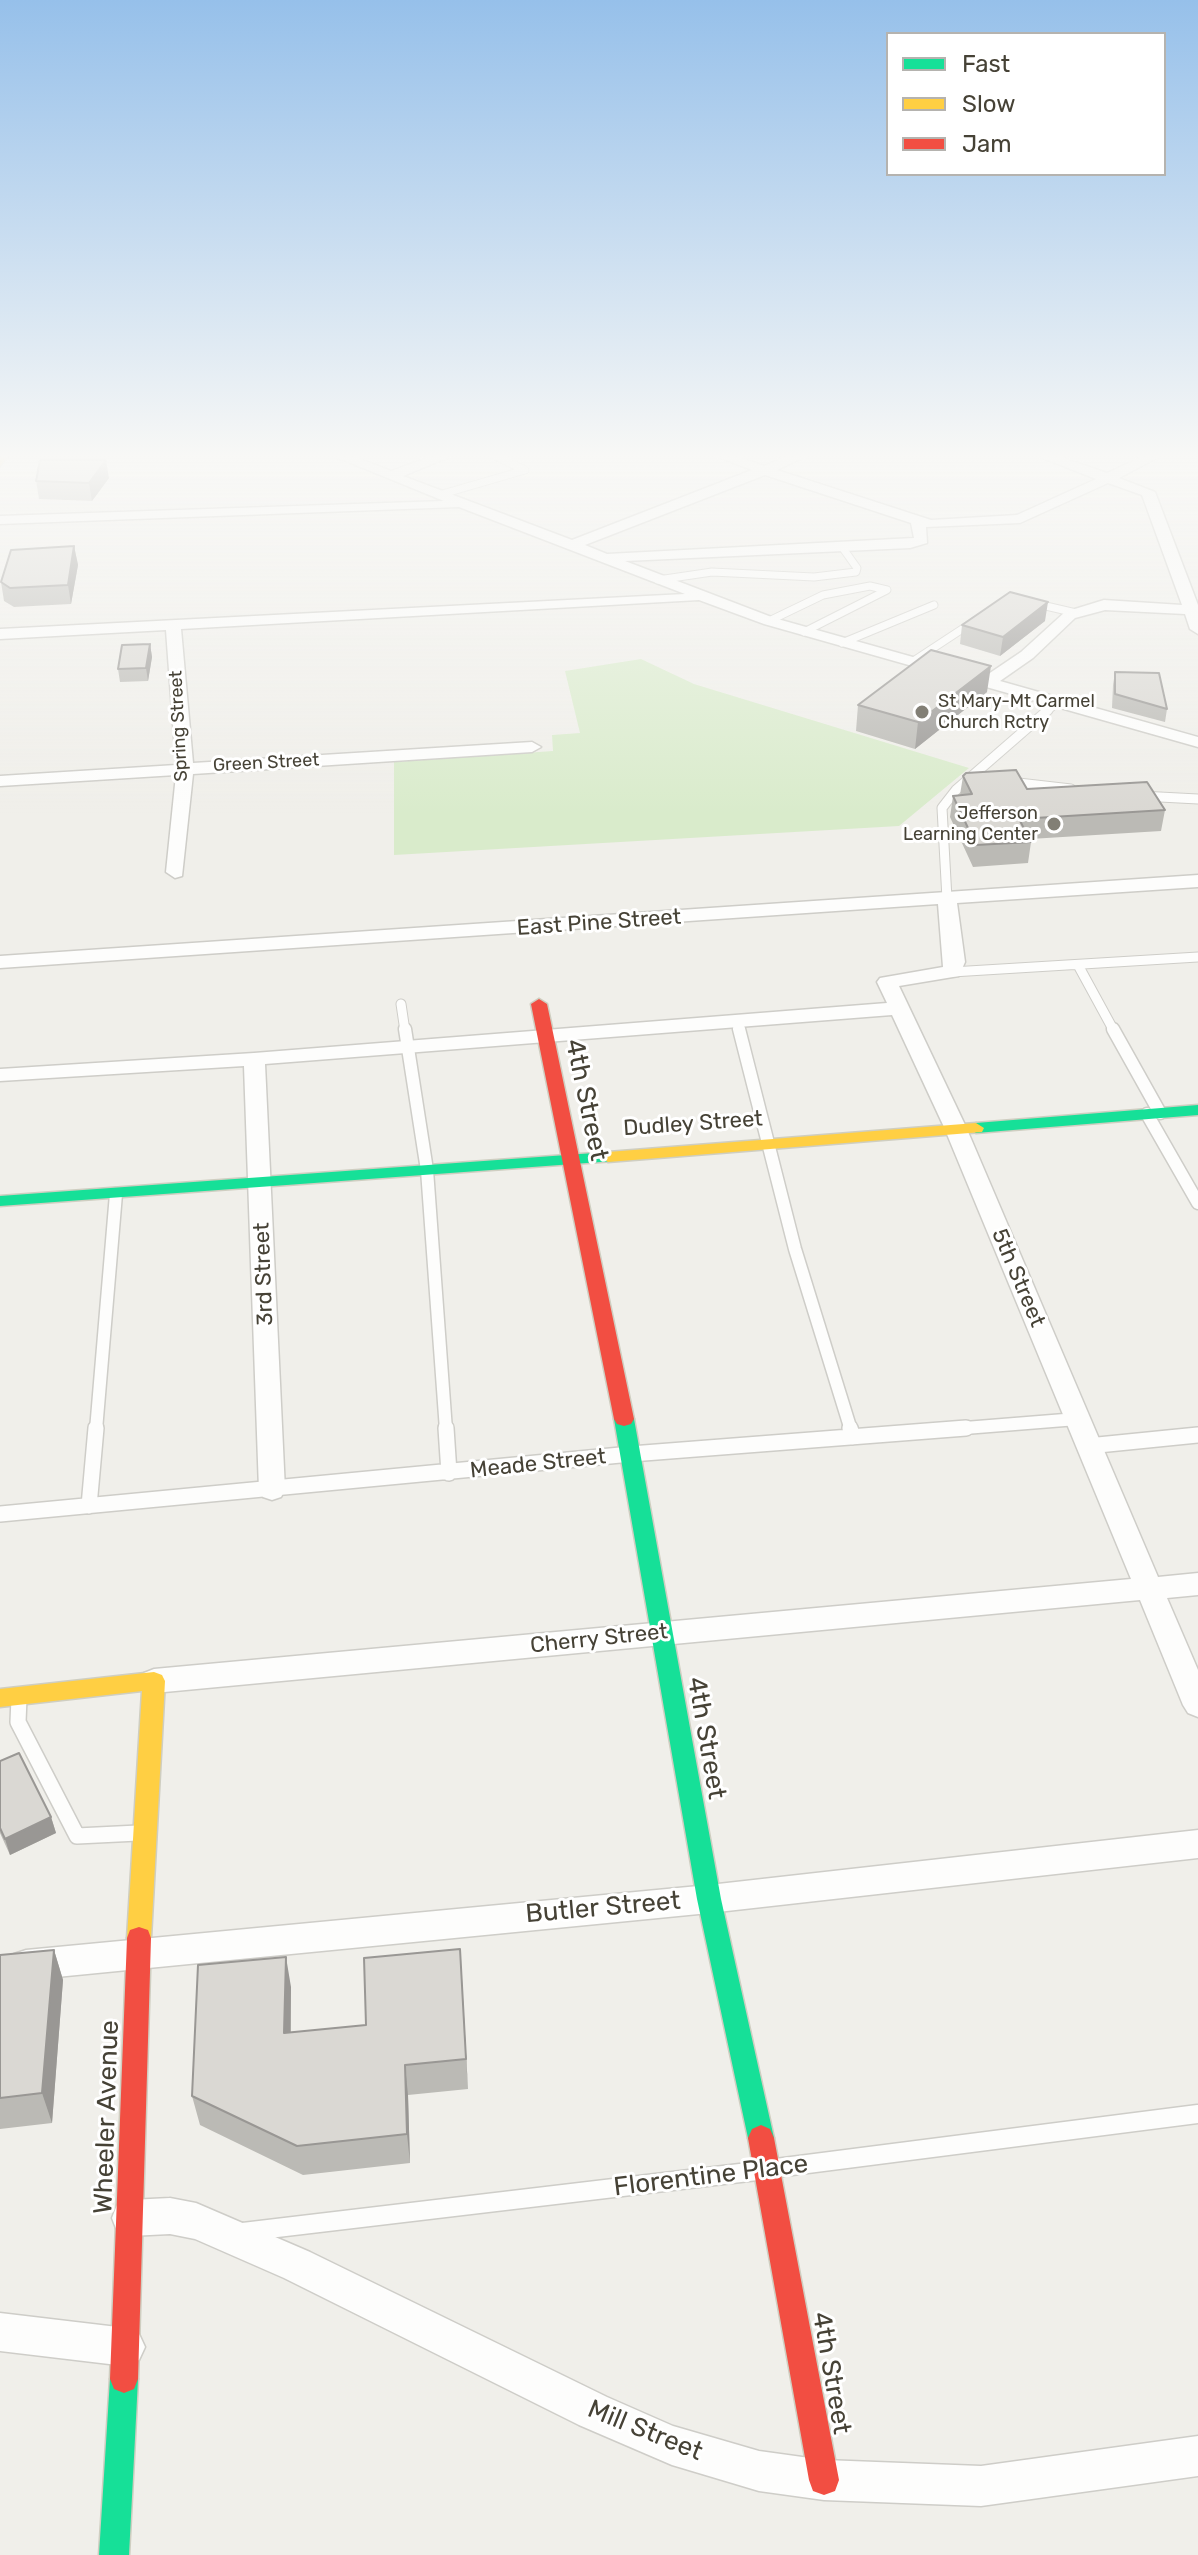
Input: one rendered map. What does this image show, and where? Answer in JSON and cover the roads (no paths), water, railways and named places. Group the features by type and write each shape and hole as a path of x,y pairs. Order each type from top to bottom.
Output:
{"street":[{"path":"648,576 804,632 1198,742"},
{"path":"1182,576 1195,610 1198,629"},
{"path":"0,634 702,597"},
{"path":"986,683 1027,655 1070,615 1104,605 1195,610"},
{"name":"Spring Street","path":"173,627 185,768 175,872"},
{"name":"Green Street","path":"0,781 532,747"},
{"name":"East Pine Street","path":"0,962 1198,881"},
{"path":"947,899 955,962 952,972"},
{"name":"5th Street","path":"952,972 887,982 955,1127 1198,1705"},
{"name":"4th Street","path":"539,1004 631,1454 709,1899 768,2169 824,2480"},
{"path":"0,1075 254,1059 900,1008"},
{"name":"3rd Street","path":"254,1059 272,1490"},
{"name":"Dudley Street","path":"0,1201 261,1184 572,1157 1198,1110"},
{"name":"Cherry Street","path":"0,1698 1198,1584"},
{"name":"Wheeler Avenue","path":"114,2555 126,2347 138,1952 154,1681"},
{"name":"Butler Street","path":"7,1968 138,1952 709,1899 1198,1844"},
{"name":"Mill Street","path":"130,2218 170,2216 196,2221 297,2265 593,2411 672,2445 759,2471 824,2480 981,2486 1198,2456"},
{"path":"0,2332 126,2347"}],"lane":[{"path":"658,580 690,576"},
{"path":"804,576 820,576"},
{"path":"814,577 823,595"},
{"path":"769,621 823,595 870,586 887,590 804,632"},
{"path":"1022,601 1076,613"},
{"path":"842,643 934,605"},
{"path":"912,662 988,612"},
{"path":"947,899 940,820 942,808 970,777 1057,703"},
{"path":"970,777 985,779"},
{"path":"1000,781 1088,791"},
{"path":"1131,795 1198,799"},
{"path":"952,972 1198,957"},
{"path":"1078,965 1198,1203"},
{"path":"401,1004 427,1170 449,1473"},
{"path":"737,1021 766,1142 853,1437"},
{"path":"89,1506 116,1194"},
{"name":"Meade Street","path":"0,1514 631,1454 1077,1419"},
{"path":"1088,1446 1198,1435"},
{"path":"19,1696 18,1722 77,1836 145,1833"},
{"name":"Florentine Place","path":"224,2235 1198,2114"}],"place":[{"name":"St Mary-Mt Carmel Church Rctry","path":"922,712"},
{"name":"Jefferson Learning Center","path":"1054,824"}]}
